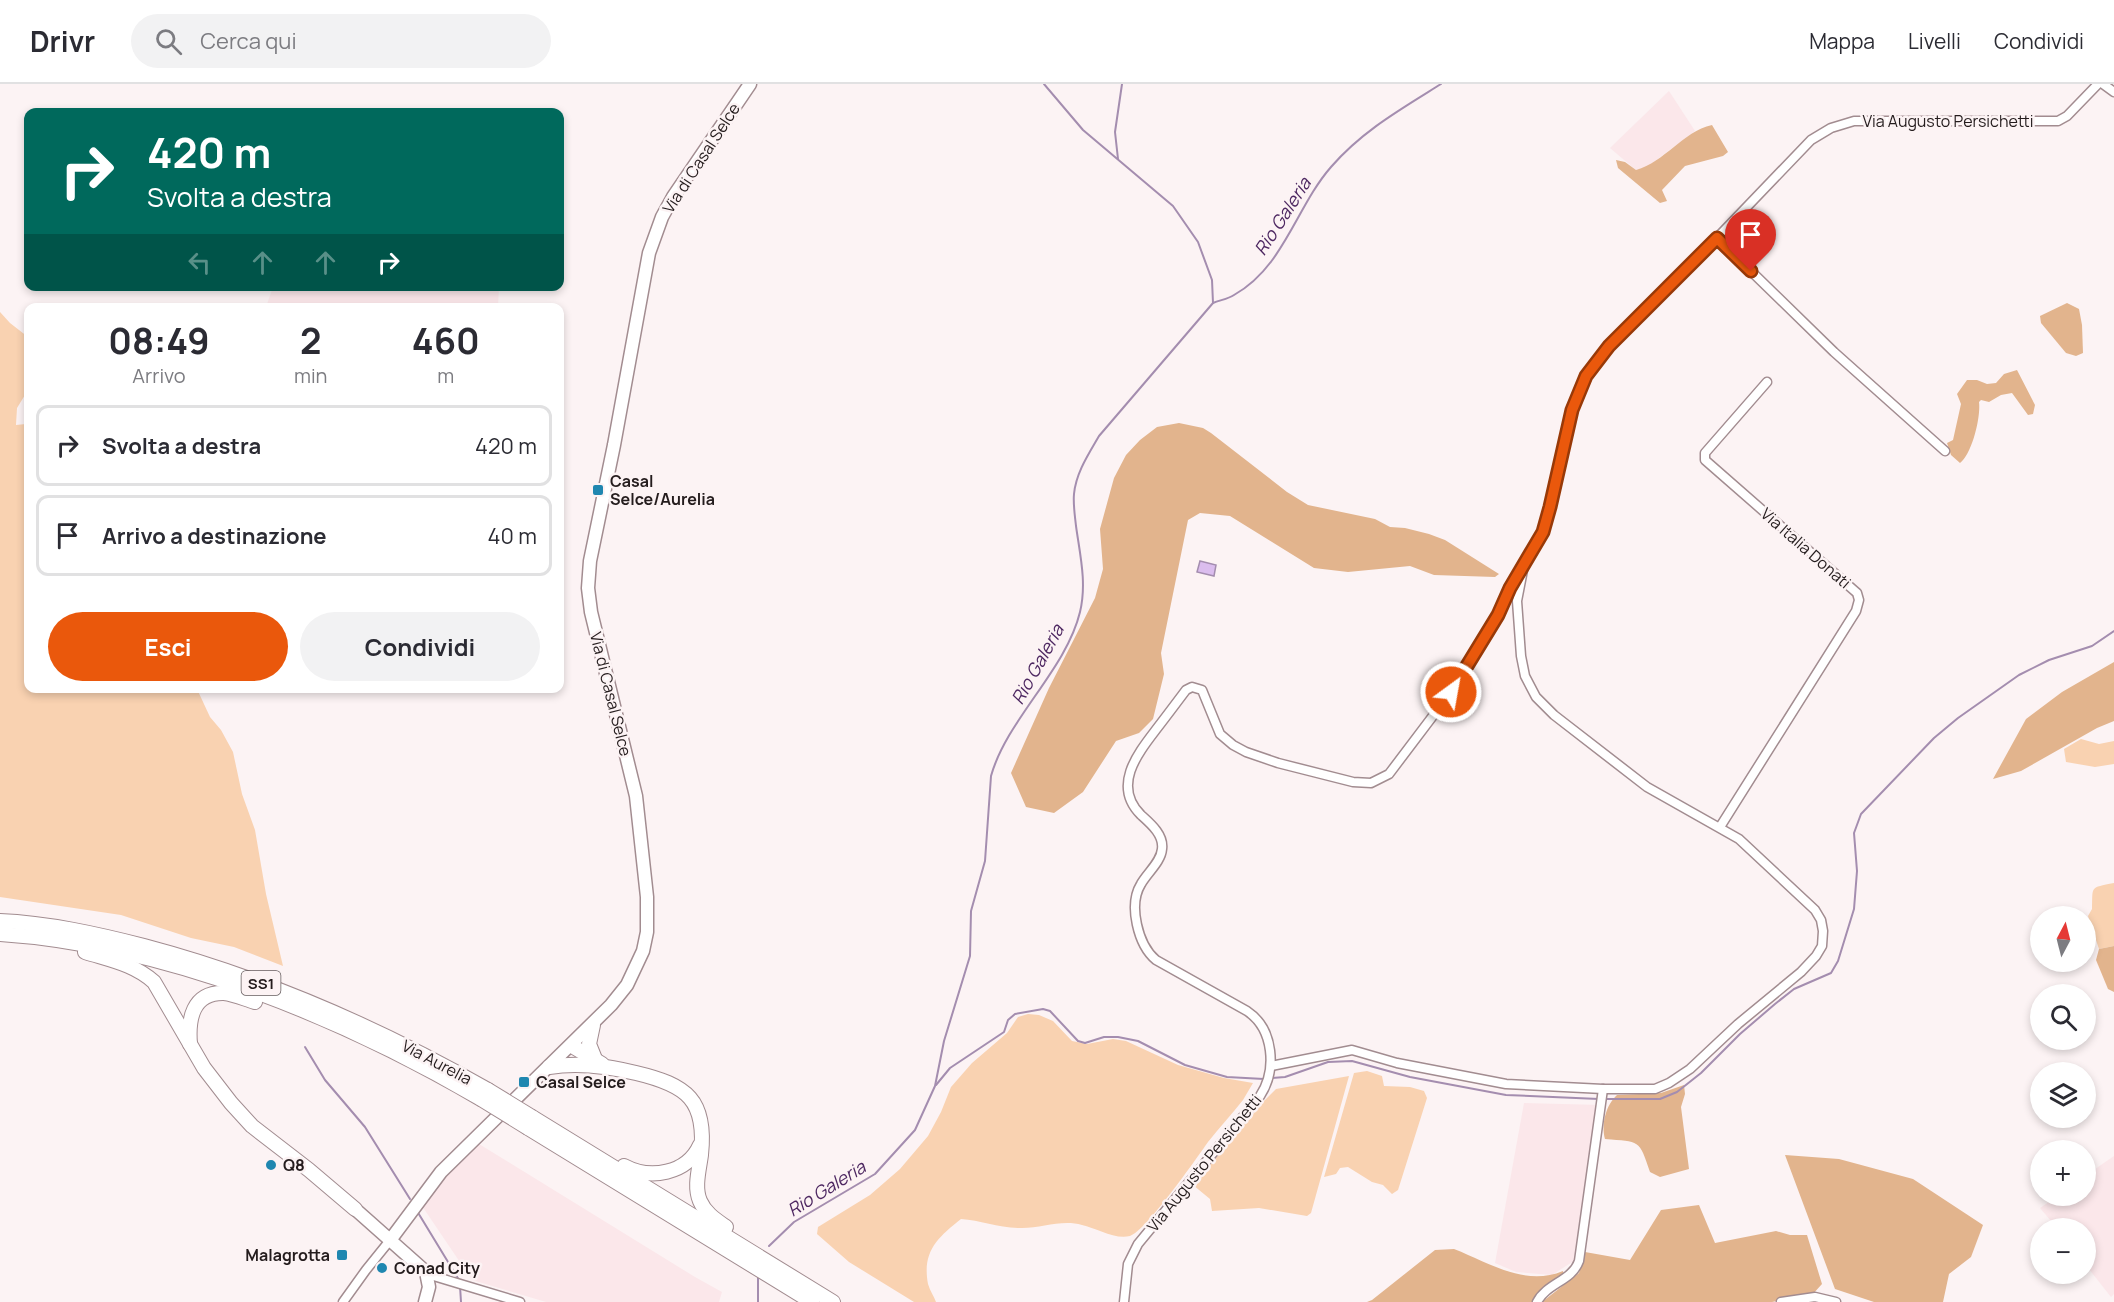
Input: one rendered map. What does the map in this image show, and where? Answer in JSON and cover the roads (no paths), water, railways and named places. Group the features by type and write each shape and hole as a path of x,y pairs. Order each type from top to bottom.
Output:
{"highway":[{"name":"Via Aurelia","path":"0,920 58,927 129,942 200,962 345,1016 387,1036 756,1255 800,1288 812,1302"},
{"name":"Via Aurelia","path":"0,934 68,941 122,952 195,972 338,1025 484,1095"},
{"path":"0,942 30,945 45,937"},
{"path":"68,941 84,952 128,964 143,972 154,982 190,1046 224,1094 252,1126 355,1209"},
{"path":"190,1046 189,1021 192,1011 207,997 216,994 237,996 297,1016 338,1025"},
{"path":"593,1025 589,1044 596,1064"},
{"path":"572,1046 575,1056 596,1064 666,1081 689,1097 699,1112 702,1126 698,1179 700,1201 714,1219 756,1255"},
{"path":"549,1067 596,1064"},
{"path":"530,1122 562,1129 624,1166 641,1172 661,1173 682,1165 693,1157 702,1139"},
{"name":"Via Aurelia","path":"530,1122 736,1255 833,1302"}],"main road":[{"name":"Via di Casal Selce","path":"391,1239 441,1172 572,1046 616,999 634,973 646,942 648,913 646,878 636,796 591,612 588,588 590,561 614,445 644,275 653,240 673,197 750,84"},
{"path":"355,1209 391,1239 427,1274 429,1287 425,1302"}],"street":[{"name":"Via Augusto Persichetti","path":"1124,1302 1128,1264 1138,1244 1260,1096 1271,1070 1267,1036 1257,1019 1247,1011 1161,964 1150,955 1137,926 1137,896 1141,883 1159,858 1162,844 1157,832 1131,801 1128,789 1129,775 1135,757 1186,690 1194,687 1204,693 1220,734 1246,752 1278,764 1346,781 1365,783 1381,779 1397,766 1451,692 1498,615 1510,588 1546,524 1572,410 1586,376 1609,346 1811,140 1837,125 1868,120 2058,121 2067,116 2098,84"},
{"path":"2103,84 2114,92"},
{"path":"1717,238 1834,352 1945,450"},
{"name":"Via Italia Donati","path":"1720,827 1856,610 1859,600 1858,594 1705,460 1705,453 1767,382"},
{"path":"1271,1070 1342,1051 1354,1050 1396,1063 1492,1082 1603,1092 1649,1090 1674,1080 1690,1069 1738,1024 1800,972 1820,950 1823,931 1815,910 1744,843 1720,827 1692,814 1647,787 1554,715 1536,697 1525,676 1521,656 1517,602 1523,573 1522,567"},
{"path":"1537,1302 1544,1293 1571,1274 1578,1265 1603,1092"},
{"path":"343,1302 391,1239"},
{"path":"427,1274 520,1302"},
{"path":"1781,1302 1815,1297 1836,1302"}],"waterway":[{"path":"1044,84 1083,130 1173,206 1198,242 1212,280 1213,303"},
{"path":"1118,159 1115,132 1122,84"},
{"name":"Rio Galeria","path":"769,1246 794,1222 875,1174 915,1130 935,1086 944,1041 970,956 971,911 985,861 991,776 1010,734 1062,654 1073,633 1080,612 1083,580 1074,494 1080,471 1099,436 1213,303 1234,295 1265,269 1288,236 1319,183 1343,154 1383,121 1441,84"},
{"path":"1607,1099 1660,1099 1677,1092 1701,1073 1740,1034 1794,989 1831,973 1838,961 1854,909 1857,871 1854,833 1861,814 1934,738 1958,718 2019,675 2049,660 2092,646 2114,631"},
{"path":"936,1085 950,1068 1004,1032 1008,1020 1015,1014 1043,1009 1050,1011 1078,1041 1085,1043 1104,1037 1138,1041 1185,1065 1227,1077 1264,1079"},
{"path":"305,1047 325,1080 365,1127 410,1199"},
{"path":"1272,1078 1285,1077 1328,1062 1352,1061 1410,1077 1506,1095 1599,1099"},
{"path":"417,1211 459,1280"},
{"name":"Rio Galeria","path":"758,1278 758,1302"},
{"path":"460,1286 461,1302"}],"place":[{"name":"Casal Selce/Aurelia","path":"598,490"},
{"name":"Casal Selce","path":"524,1082"},
{"name":"Q8","path":"271,1165"},
{"name":"Malagrotta","path":"342,1255"},
{"name":"Conad City","path":"382,1268"}]}
